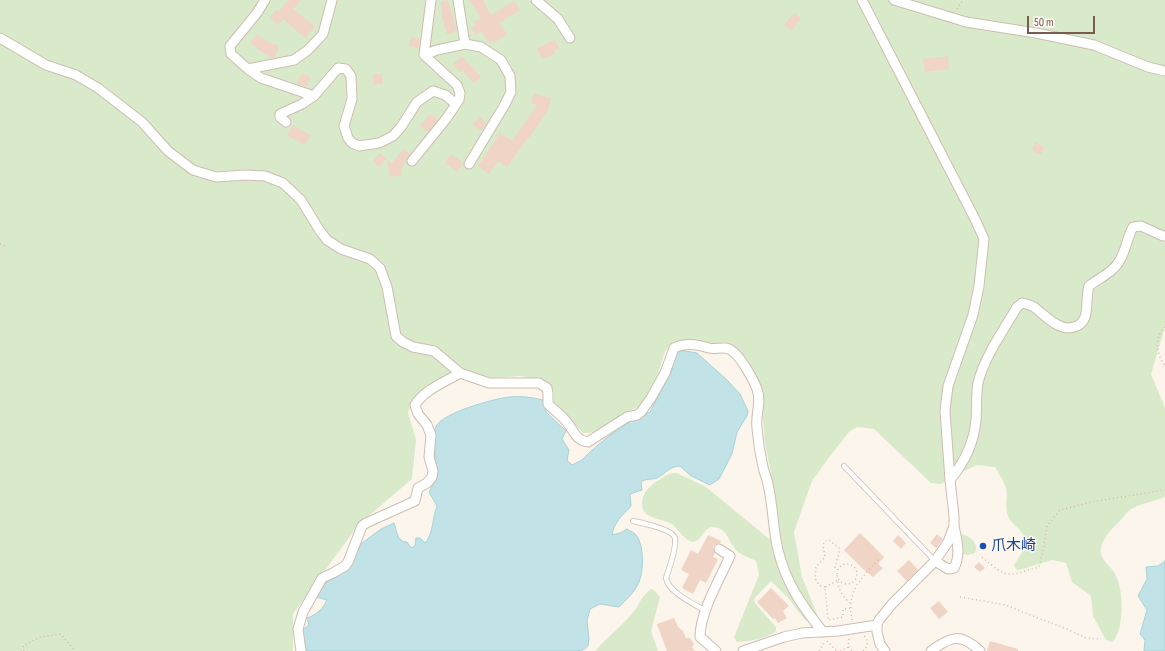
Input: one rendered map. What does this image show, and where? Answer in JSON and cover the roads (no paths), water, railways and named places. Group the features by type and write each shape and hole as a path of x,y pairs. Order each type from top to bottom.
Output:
{"street":[{"path":"265,0 257,13 230,46 231,54 261,78 295,88 308,95 314,96"},
{"path":"248,69 294,60 308,50 323,34 332,0"},
{"path":"424,55 431,0"},
{"path":"458,0 465,44"},
{"path":"536,0 558,19 570,38"},
{"path":"862,0 976,219 984,239 979,286 973,315 948,386 945,411 954,526 958,552 956,565 954,568 948,569 935,561"},
{"path":"894,0 966,22 1036,33 1094,45 1148,67 1165,71"},
{"path":"0,38 46,65 76,75 98,88 142,122 168,151 193,170 216,177 245,175 265,176 283,183 301,200 327,240 341,249 370,259 380,268 387,286 396,336 403,342 413,347 434,351 460,372 489,383 528,383 543,385 547,388 548,404 565,419 580,440 588,442 627,417 637,415 641,412 666,373 674,348 679,345 695,344 711,348 729,348 750,373 757,390 760,404 756,425 763,469 768,483 778,549 782,564 792,589 807,612 826,635"},
{"path":"424,55 437,50 465,44 481,47 501,60 510,76 512,92 469,164"},
{"path":"412,161 446,119 459,100 460,93 457,85 424,55"},
{"path":"286,122 280,117 280,114 302,104 314,96 338,68 346,69 352,76 352,99 344,126 348,138 352,143 359,146 379,143 393,136 401,127 417,102 433,91 445,95 456,104"},
{"path":"950,480 960,468 971,447 976,422 978,384 983,366 1017,307 1022,303 1033,306 1055,324 1072,328 1080,325 1085,318 1086,296 1089,286 1113,270 1120,260 1128,236 1133,227 1141,226 1165,236"},
{"path":"301,651 298,630 303,612 322,578 345,566 362,526 415,501 418,488 428,483 432,477 433,471 429,457 431,435 427,425 418,414 415,405 418,400 426,394 460,372"},
{"path":"884,651 878,637 877,625 879,620 889,607 935,561 948,542 954,526"},
{"path":"716,651 700,638 700,629 706,611 730,556 719,549"},
{"path":"743,651 784,637 802,633 826,635 853,632 877,625"},
{"path":"931,651 945,641 960,638 968,641 980,651"}],"lane":[{"path":"844,466 935,561"},
{"path":"633,521 663,529 674,536 675,543 666,578 667,583 671,588 706,611"}],"water":[{"path":"679,350 697,353 726,379 740,394 748,411 747,416 737,432 732,454 719,479 710,485 691,476 680,466 670,469 657,478 641,482 642,490 630,494 631,506 617,522 612,535 627,529 637,536 642,552 641,577 630,596 619,607 600,604 590,609 587,621 589,639 588,646 583,650 574,651 304,651 300,632 309,625 307,618 319,611 327,600 316,597 329,578 352,560 362,543 381,529 394,523 399,538 404,542 407,542 411,548 415,546 416,538 420,538 425,543 428,539 437,506 429,492 437,477 434,436 436,426 441,421 459,411 481,403 502,398 530,397 543,400 546,412 566,431 562,439 569,450 567,460 572,465 582,460 609,436 631,421 650,412 671,372 676,354"},
{"path":"1165,561 1165,651 1144,651 1145,640 1140,634 1147,610 1138,596 1147,579 1146,567 1158,566"}],"place":[{"name":"爪木崎","path":"983,546"}]}
